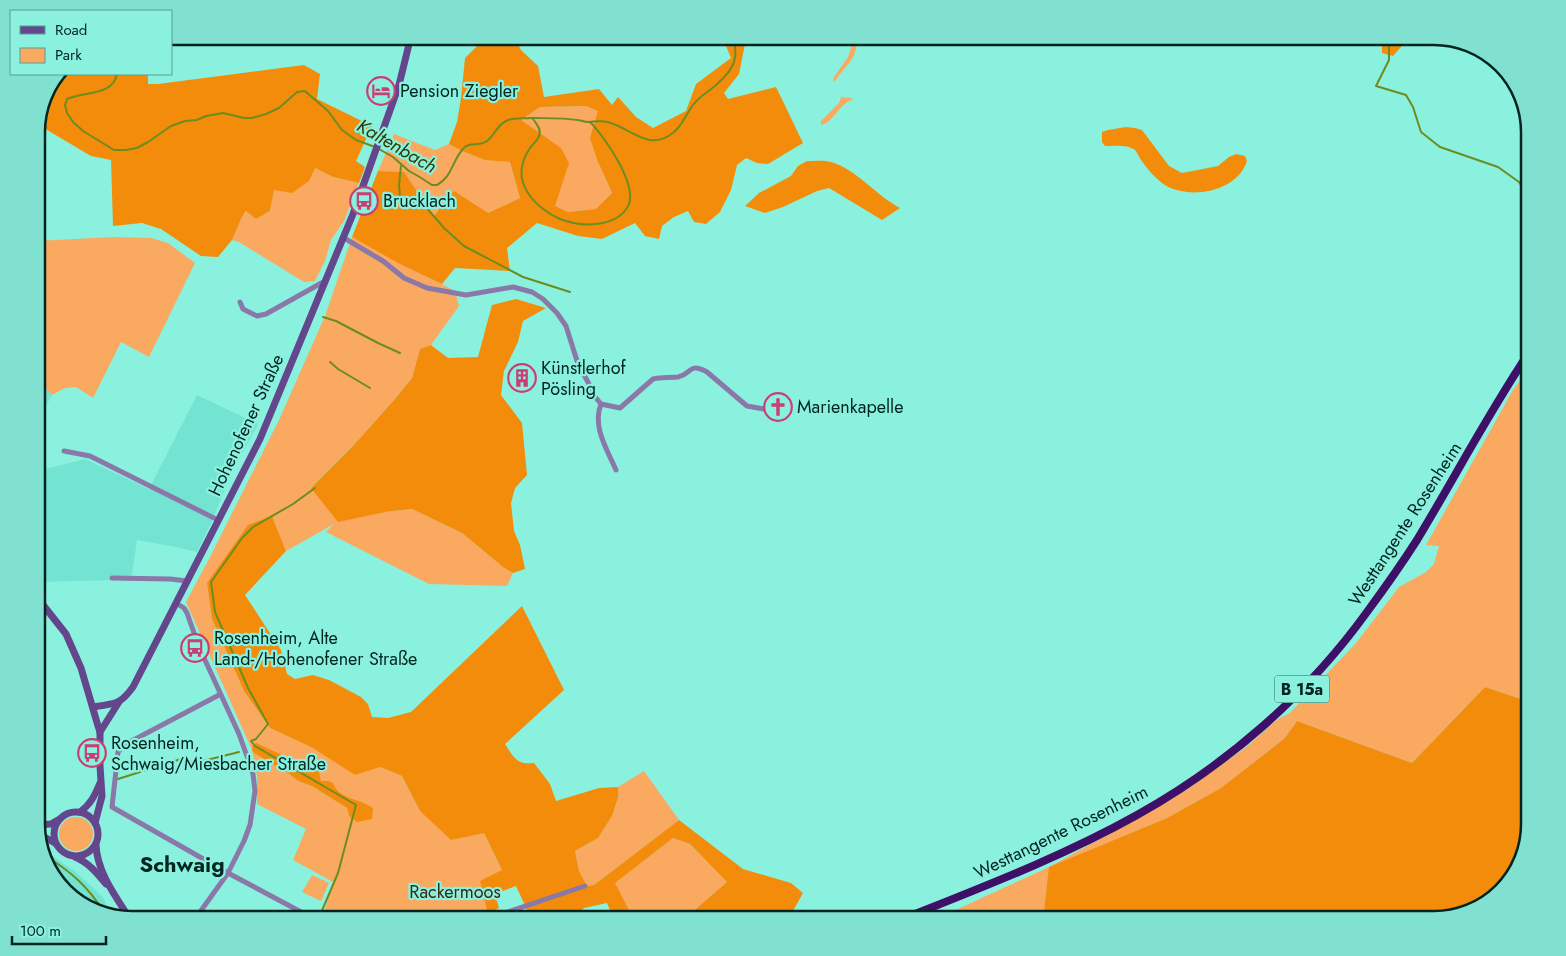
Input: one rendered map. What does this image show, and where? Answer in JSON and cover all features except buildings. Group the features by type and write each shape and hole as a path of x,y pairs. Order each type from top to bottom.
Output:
{"highway":[{"name":"Westtangente Rosenheim","path":"922,911 1027,868 1084,842 1138,814 1205,772 1278,712 1338,649 1395,572 1521,365"}],"main road":[{"name":"Hohenofener Straße","path":"100,732 119,702 133,687 260,439 344,238 384,131 410,45"},
{"path":"45,607 66,634 81,668 100,732 102,796 95,823"},
{"path":"94,707 119,702"},
{"path":"80,812 90,804 101,780"},
{"path":"45,824 51,824 72,812 86,814 95,823 98,830 96,844 84,856 75,857"},
{"path":"55,843 54,827 58,820"},
{"path":"47,838 55,843 67,855 83,860 89,865 116,897"},
{"path":"96,844 98,860 125,910"}],"street":[{"path":"344,238 383,261 404,278 427,288 466,295 513,287 532,292 543,299 557,313 566,326 578,364 592,393 601,404 620,408 653,380 680,376 692,368 700,368 747,406 764,409"},
{"path":"240,302 243,309 257,316 266,314 327,280"},
{"path":"601,404 597,414 600,433 616,470"},
{"path":"64,451 90,456 218,520"},
{"path":"112,578 187,581"},
{"path":"176,603 184,608 187,613 219,695 239,734 253,774 254,791 250,825 244,841 228,873 201,911"},
{"path":"219,695 124,745 118,752 112,807 228,873 301,911"},
{"path":"511,911 585,886"}],"shaded area":[{"path":"478,45 518,45 521,50 538,66 544,97 599,89 612,105 618,97 636,117 653,128 686,111 696,84 731,58 726,45 745,45 739,74 724,93 728,99 776,87 803,143 768,164 757,163 746,158 737,165 731,190 720,212 706,224 694,222 688,211 674,217 662,226 659,239 645,236 635,223 602,239 578,236 537,223 507,248 510,271 455,268 442,284 398,263 352,237 378,171 404,172 434,216 454,191 488,213 520,198 510,162 485,160 449,144 457,122 465,58","holes":["586,106 598,111 590,138 612,193 596,209 568,212 555,206 569,163 561,148 521,120 540,107"]},
{"path":"1382,45 1402,45 1393,56 1382,53"},
{"path":"304,65 320,74 317,99 372,126 356,161 365,167 359,183 333,177 315,168 309,181 292,193 274,190 270,211 256,219 246,211 232,240 218,257 201,256 161,229 142,223 113,226 111,160 91,156 45,129 48,109 54,93 67,75 148,75 148,84"},
{"path":"1126,127 1142,130 1169,166 1182,173 1218,166 1236,154 1245,156 1247,161 1241,172 1222,187 1210,191 1197,192 1184,192 1172,189 1153,175 1135,150 1124,146 1105,146 1102,142 1102,132"},
{"path":"807,161 828,161 840,165 858,176 883,197 900,208 882,220 829,188 817,191 765,213 745,206 759,193 791,176 798,166"},
{"path":"516,299 546,308 523,321 518,342 504,371 501,395 522,423 527,475 515,488 511,503 514,531 520,545 525,569 513,573 462,533 412,509 385,512 338,522 311,488 353,446 412,378 420,349 431,345 448,358 478,357 492,305"},
{"path":"45,388 52,395 45,407"},
{"path":"197,395 258,424 233,470 197,552 137,540 131,581 45,582 45,469 85,459 149,489"},
{"path":"272,516 286,551 245,595 281,650 287,674 295,679 313,675 329,680 361,697 368,704 372,717 388,718 411,712 522,606 564,690 505,744 520,762 534,763 550,784 556,801 599,788 618,787 618,798 612,816 598,838 575,851 579,871 587,886 594,885 679,820 743,869 791,883 803,893 793,911 693,911 727,882 690,844 673,838 615,883 629,911 610,911 607,903 584,908 581,911 528,911 516,886 495,894 499,908 494,911 487,911 480,881 502,870 484,833 451,840 420,811 402,776 380,767 355,775 313,748 270,728 244,691 212,619 207,583 248,525"},
{"path":"1485,687 1521,699 1521,824 1518,847 1509,868 1496,886 1468,904 1457,908 1434,911 1044,911 1049,867 1167,818 1221,788 1285,738 1297,721 1412,763"},
{"path":"256,743 297,762 309,760 318,767 321,781 333,783 345,796 373,808 372,819 357,822 349,816 347,808 312,786 298,781 254,753 252,750 253,745"},
{"path":"51,855 76,872 102,896 108,908 88,899 70,886 57,868"}],"green space":[{"path":"852,45 856,45 852,60 833,82 834,77 848,57"},
{"path":"841,97 852,98 852,100 847,102 830,120 821,125 821,121 839,103"},
{"path":"586,106 598,110 598,162 612,193 597,209 568,212 554,206 521,120 540,107"},
{"path":"394,134 435,150 449,144 479,157 510,162 520,198 488,213 434,216 404,172 378,171"},
{"path":"315,168 333,177 359,183 344,221 331,240 325,261 315,281 304,282 239,242 232,240 242,217 247,211 256,219 270,211 274,190"},
{"path":"113,237 151,238 168,243 195,263 149,357 121,342 93,398 76,387 65,388 52,395 45,388 45,241"},
{"name":"Rackermoos","path":"352,237 455,291 459,306 431,345 420,349 412,378 353,446 311,488 385,512 412,509 462,533 513,573 507,586 429,584 326,532 334,524 286,551 272,516 207,583 212,619 244,691 270,728 313,748 380,767 402,776 420,811 484,833 502,870 489,911 325,911 333,882 293,860 306,829 257,804 257,776 252,750 186,602 279,420 325,316","holes":["253,751 371,819 349,816 347,808 312,786 298,781"]},
{"path":"1521,379 1521,699 1485,687 1412,763 1297,721 1285,738 1221,788 1167,818 1050,867 1044,911 954,911 1049,867 1149,812 1188,789 1245,748 1278,719 1290,713 1356,643 1399,587 1426,572 1434,564 1439,546 1426,545 1513,390"},
{"path":"644,771 679,820 594,885 587,886 579,871 575,851 598,838 612,816 618,798 618,787"},
{"path":"76,817 88,822 93,834 88,846 76,851 64,846 59,834 64,822"},
{"path":"673,838 690,844 727,882 693,911 629,911 614,883"},
{"path":"312,875 329,883 321,901 302,892"}],"waterway":[{"name":"Kaltenbach","path":"379,149 393,157 409,171 432,185 437,185 446,178 465,147 484,143 501,124 508,120 542,118 571,119 588,122 605,121 645,139 662,139 677,129 695,103 728,73 734,60 735,45"},
{"path":"1389,45 1389,60 1376,86 1406,95 1413,107 1421,132 1440,147 1498,167 1521,185"},
{"name":"Kaltenbach","path":"117,75 110,86 97,92 67,99 65,105 67,113 73,122 83,131 114,150 137,148 171,126 206,116 223,113 252,118 266,114 279,108 297,92 305,91 328,111 342,130 356,140 375,147"},
{"name":"Kaltenbach","path":"533,119 540,134 530,148 522,165 523,182 528,193 542,208 560,219 568,222 596,224 621,215 627,208 630,199 629,188 619,163 612,150 590,122"},
{"path":"401,166 400,197 425,206 444,228 464,246 523,277 570,292"},
{"path":"323,317 336,321 400,353"},
{"path":"330,362 338,369 370,388"},
{"path":"315,488 293,504 253,527 242,538 211,582 215,612 248,688 268,724 256,739 251,741 255,746 356,805 338,873 322,911"},
{"path":"118,779 184,758 195,763 239,752"},
{"path":"54,861 78,880 99,904"}],"place":[{"name":"Pension Ziegler","path":"381,91"},
{"name":"Brucklach","path":"364,201"},
{"name":"Künstlerhof Pösling","path":"522,378"},
{"name":"Marienkapelle","path":"778,407"},
{"name":"Rosenheim, Alte Land-/Hohenofener Straße","path":"195,648"},
{"name":"Rosenheim, Schwaig/Miesbacher Straße","path":"92,753"}],"district":[{"name":"Schwaig","path":"182,864"}]}
